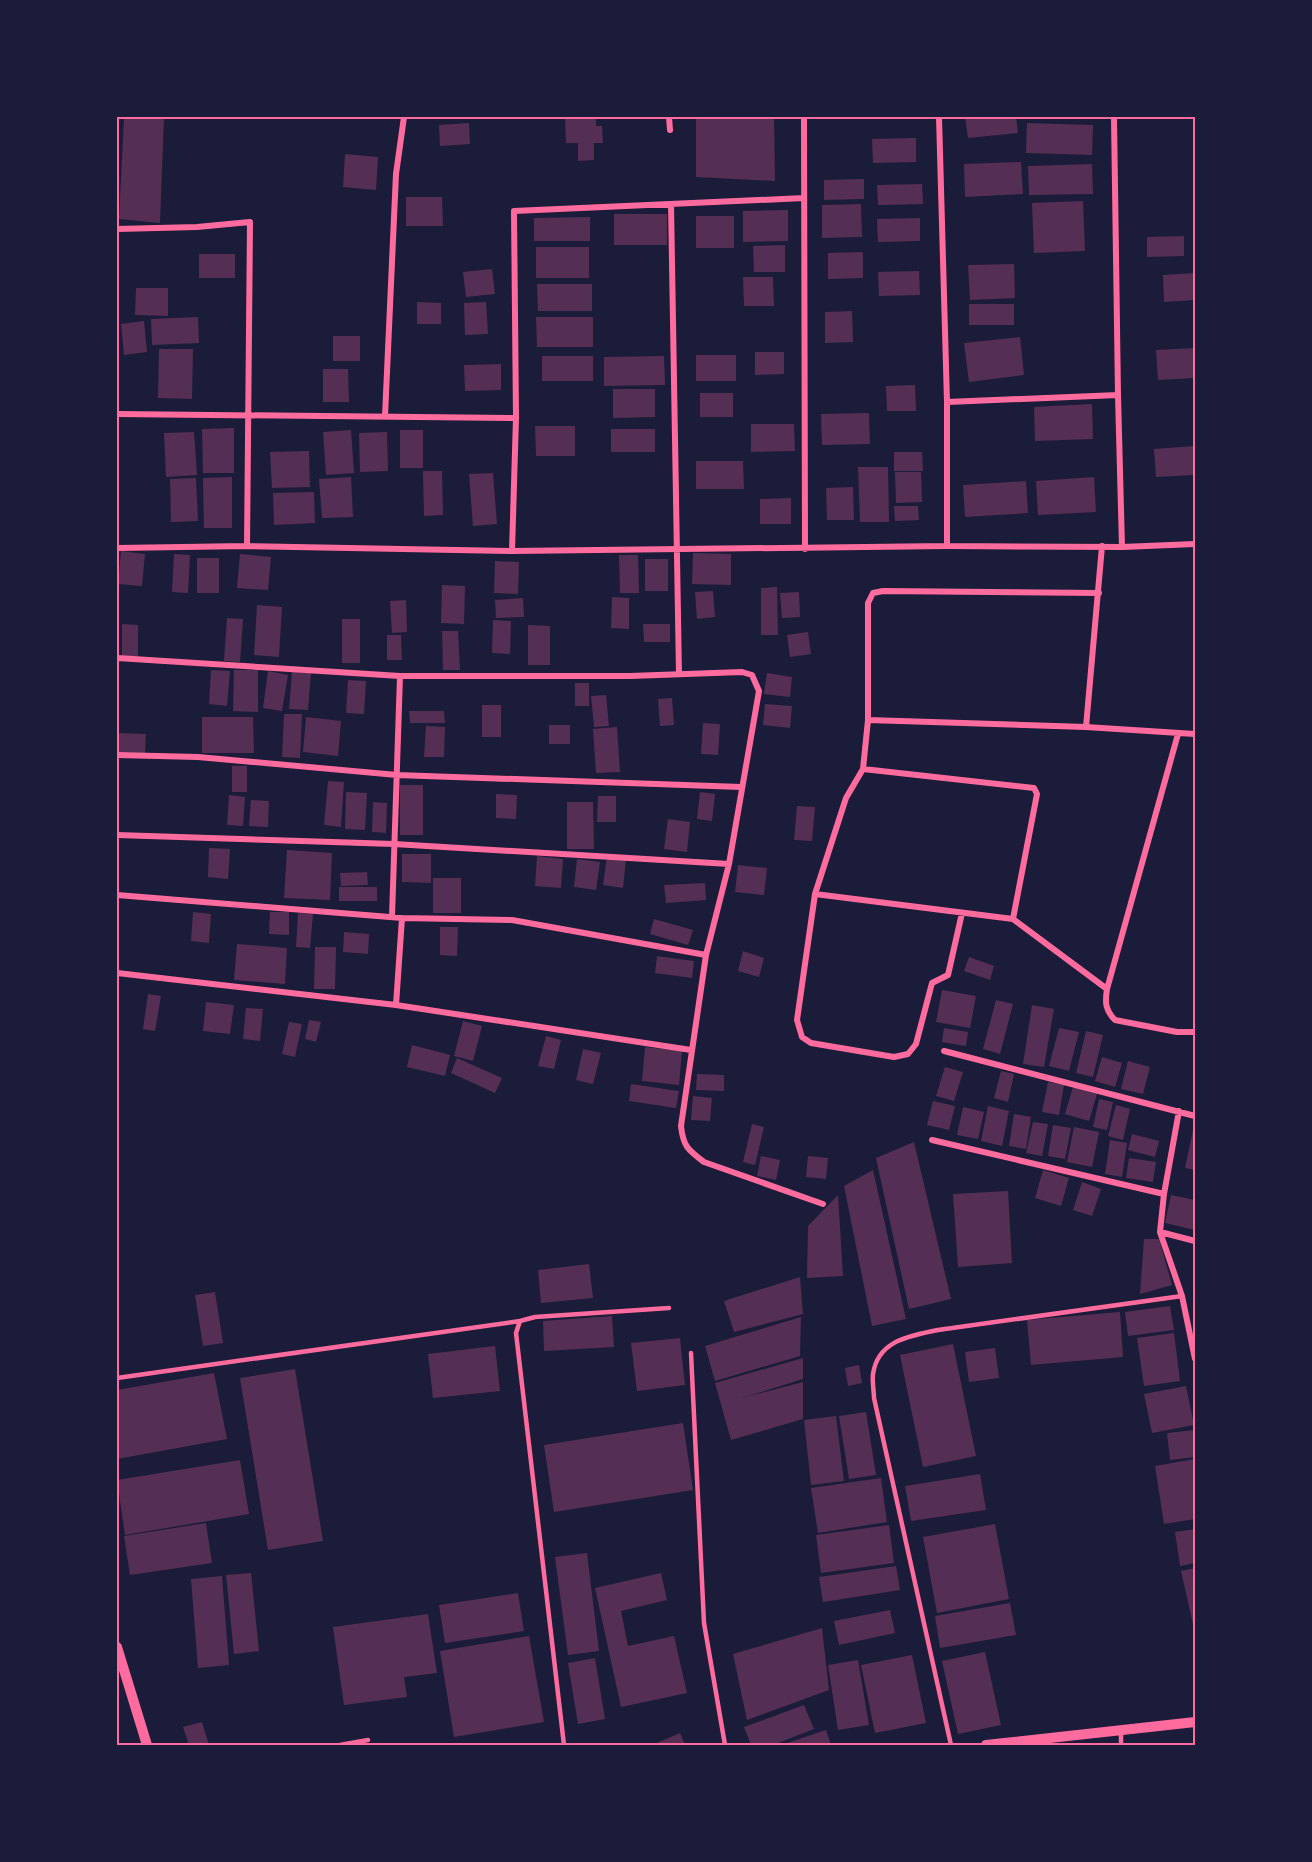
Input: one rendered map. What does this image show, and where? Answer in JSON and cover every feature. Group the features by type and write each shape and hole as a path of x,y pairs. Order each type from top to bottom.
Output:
{"street":[{"path":"385,416 396,174 404,117"},
{"path":"669,117 670,130"},
{"path":"804,117 805,549"},
{"path":"939,117 947,402 947,546"},
{"path":"1114,117 1122,546"},
{"path":"512,551 516,418 514,211 804,198"},
{"path":"671,204 679,674"},
{"path":"117,229 197,227 250,222 247,546"},
{"path":"947,402 1118,395"},
{"path":"117,414 516,418"},
{"path":"117,548 247,546 512,551 1195,544"},
{"path":"1086,727 1102,546"},
{"path":"962,913 948,975 932,983 916,1044 908,1054 894,1057 811,1043 802,1037 797,1020 815,894 846,798 863,769 868,720 868,603 873,593 883,591 1099,593"},
{"path":"117,658 400,676 742,672 752,675 759,691 729,864 705,956 681,1126 682,1140 689,1150 704,1162 823,1204"},
{"path":"392,917 400,676"},
{"path":"868,720 1086,727 1195,734"},
{"path":"1178,734 1107,988 1105,1003 1108,1014 1115,1020 1178,1032 1195,1032"},
{"path":"117,755 198,757 397,775 741,787"},
{"path":"863,769 1034,788 1037,794 1013,919"},
{"path":"117,835 394,844 729,864"},
{"path":"815,894 1013,919 1107,988"},
{"path":"117,895 402,918 512,920 705,956"},
{"path":"396,1005 402,918"},
{"path":"117,972 396,1005 691,1050"},
{"path":"944,1051 1195,1116"},
{"path":"1179,1111 1164,1194 1160,1232 1182,1296 1195,1359"},
{"path":"932,1140 1164,1194"},
{"path":"1160,1232 1195,1241"},
{"path":"117,1647 147,1745"},
{"path":"991,1745 1195,1722"}],"lane":[{"path":"951,1745 874,1398 873,1373 884,1348 904,1337 938,1329 1182,1296"},
{"path":"117,1378 535,1317 669,1308"},
{"path":"520,1321 516,1333 564,1745"},
{"path":"691,1353 704,1623 725,1745"},
{"path":"1121,1730 1121,1745"},
{"path":"340,1745 368,1740"}],"building":[{"path":"124,117 164,117 160,223 119,219"},
{"path":"565,117 596,117 596,126 602,126 603,143 594,143 594,160 578,161 578,143 566,143"},
{"path":"696,117 774,117 775,181 696,177"},
{"path":"965,117 1016,117 1018,133 968,138"},
{"path":"469,123 470,144 440,146 439,125"},
{"path":"1027,123 1093,125 1092,155 1026,153"},
{"path":"916,138 916,162 873,163 872,139"},
{"path":"345,154 378,157 376,190 343,187"},
{"path":"1021,162 1023,194 965,197 964,164"},
{"path":"1092,164 1093,194 1029,195 1028,166"},
{"path":"864,179 864,199 824,200 824,180"},
{"path":"922,184 923,204 878,205 877,185"},
{"path":"406,197 442,197 443,226 406,226"},
{"path":"1083,201 1085,251 1034,253 1032,203"},
{"path":"861,204 862,237 822,238 822,205"},
{"path":"788,210 788,241 743,242 743,211"},
{"path":"614,214 667,214 667,245 614,245"},
{"path":"696,216 734,216 734,248 696,248"},
{"path":"590,217 590,241 534,241 534,218"},
{"path":"920,218 920,241 878,242 877,219"},
{"path":"1184,236 1184,256 1147,257 1147,237"},
{"path":"785,245 785,272 754,272 753,246"},
{"path":"536,247 589,247 589,278 536,278"},
{"path":"863,252 863,278 828,279 828,253"},
{"path":"199,254 235,254 235,278 199,278"},
{"path":"1014,264 1015,298 970,300 968,265"},
{"path":"492,269 495,294 466,297 463,272"},
{"path":"919,271 920,295 879,296 878,272"},
{"path":"1195,273 1195,300 1164,302 1163,275"},
{"path":"743,277 773,277 774,306 744,306"},
{"path":"537,284 592,284 592,311 538,311"},
{"path":"136,288 168,288 168,316 135,315"},
{"path":"417,302 441,303 441,324 417,324"},
{"path":"486,302 488,334 465,335 464,303"},
{"path":"969,304 1014,304 1014,325 969,325"},
{"path":"852,311 853,342 825,343 825,312"},
{"path":"198,317 199,343 152,345 151,319"},
{"path":"536,317 593,317 593,347 537,347"},
{"path":"144,321 147,352 124,355 121,324"},
{"path":"333,336 360,336 360,361 333,361"},
{"path":"1020,337 1024,375 969,382 964,343"},
{"path":"1195,348 1195,378 1158,380 1156,350"},
{"path":"159,349 193,349 192,399 158,398"},
{"path":"755,352 784,352 784,374 755,375"},
{"path":"696,355 736,355 736,381 696,381"},
{"path":"542,356 593,356 593,381 542,381"},
{"path":"664,356 665,385 604,386 604,357"},
{"path":"501,364 501,390 465,391 464,365"},
{"path":"323,369 348,369 349,402 323,402"},
{"path":"915,385 916,411 887,411 886,386"},
{"path":"613,389 655,389 655,417 613,418"},
{"path":"700,393 733,393 733,417 700,417"},
{"path":"1092,404 1093,439 1035,441 1034,407"},
{"path":"869,413 870,444 822,445 821,414"},
{"path":"751,424 794,424 795,451 751,452"},
{"path":"535,426 575,426 575,456 536,456"},
{"path":"234,428 234,473 203,473 202,429"},
{"path":"611,429 655,429 655,452 611,452"},
{"path":"351,430 354,473 326,475 323,432"},
{"path":"400,430 423,430 423,468 400,468"},
{"path":"194,432 197,475 166,477 164,433"},
{"path":"387,432 388,471 360,472 359,433"},
{"path":"1195,446 1195,475 1156,477 1154,449"},
{"path":"309,451 310,487 272,488 270,452"},
{"path":"894,452 922,452 923,471 894,471"},
{"path":"696,461 743,461 744,489 696,489"},
{"path":"858,467 888,467 889,522 860,522"},
{"path":"423,471 442,471 443,515 424,516"},
{"path":"895,472 921,472 922,502 896,503"},
{"path":"493,473 497,524 473,526 469,474"},
{"path":"232,477 232,528 204,528 203,478"},
{"path":"351,477 353,517 322,518 319,479"},
{"path":"1094,477 1096,512 1038,515 1036,481"},
{"path":"196,478 198,521 171,522 170,479"},
{"path":"1026,481 1028,513 965,517 963,485"},
{"path":"853,487 854,520 827,520 826,488"},
{"path":"314,492 315,523 274,525 273,493"},
{"path":"791,498 791,524 760,524 760,499"},
{"path":"894,506 918,506 919,520 895,521"},
{"path":"121,551 145,554 142,586 118,584"},
{"path":"693,553 731,554 731,585 692,584"},
{"path":"174,554 190,555 188,593 172,592"},
{"path":"240,554 271,557 268,590 237,588"},
{"path":"619,555 638,555 639,593 620,593"},
{"path":"197,558 219,558 219,593 197,593"},
{"path":"645,559 668,559 668,591 645,591"},
{"path":"495,561 519,562 518,594 494,593"},
{"path":"442,585 465,586 464,624 441,623"},
{"path":"777,587 778,635 761,635 761,588"},
{"path":"713,591 715,617 697,619 695,592"},
{"path":"799,592 800,617 782,618 780,593"},
{"path":"612,597 629,598 629,629 611,628"},
{"path":"523,598 524,617 496,618 495,600"},
{"path":"406,600 407,632 392,633 390,601"},
{"path":"257,605 282,607 279,657 254,655"},
{"path":"227,618 243,619 240,662 224,661"},
{"path":"342,619 360,619 360,663 342,663"},
{"path":"493,620 511,621 510,654 492,653"},
{"path":"122,624 138,625 138,656 122,656"},
{"path":"643,624 670,624 670,642 644,642"},
{"path":"528,625 550,626 550,665 528,665"},
{"path":"442,631 458,631 460,670 443,670"},
{"path":"808,632 811,654 790,657 787,635"},
{"path":"387,635 401,635 402,660 387,660"},
{"path":"211,670 230,671 227,706 209,704"},
{"path":"234,670 258,670 258,712 233,711"},
{"path":"268,671 288,675 282,711 263,708"},
{"path":"292,671 311,673 308,710 289,709"},
{"path":"767,673 792,677 790,697 764,694"},
{"path":"348,680 366,681 364,714 346,713"},
{"path":"575,683 589,683 589,706 575,706"},
{"path":"606,695 609,726 594,727 591,696"},
{"path":"672,698 674,725 660,726 658,699"},
{"path":"765,704 792,706 790,728 763,725"},
{"path":"482,705 501,705 501,737 482,737"},
{"path":"409,711 444,711 445,723 410,723"},
{"path":"284,714 302,714 300,758 282,757"},
{"path":"202,717 253,717 254,753 202,753"},
{"path":"306,717 341,721 338,756 303,752"},
{"path":"703,723 720,724 718,755 701,754"},
{"path":"549,725 570,725 570,744 549,744"},
{"path":"426,726 445,727 444,757 424,757"},
{"path":"617,727 620,772 596,773 593,729"},
{"path":"117,733 146,734 145,753 117,752"},
{"path":"232,766 247,766 247,792 232,792"},
{"path":"328,781 344,782 341,827 324,825"},
{"path":"400,785 423,785 423,835 400,835"},
{"path":"346,792 367,793 365,830 345,829"},
{"path":"700,792 715,794 712,821 697,819"},
{"path":"496,794 517,795 516,819 496,818"},
{"path":"229,795 245,797 243,826 227,825"},
{"path":"598,796 616,796 616,822 597,822"},
{"path":"251,800 269,801 268,827 249,826"},
{"path":"373,802 387,803 386,833 372,832"},
{"path":"567,802 593,802 594,849 567,849"},
{"path":"797,806 815,807 812,841 794,840"},
{"path":"668,819 690,822 687,852 664,849"},
{"path":"209,848 230,849 228,879 208,877"},
{"path":"287,850 332,853 330,900 284,898"},
{"path":"402,854 431,854 431,883 402,882"},
{"path":"537,856 563,859 561,888 535,886"},
{"path":"607,857 626,859 623,888 603,885"},
{"path":"577,859 600,862 596,890 574,887"},
{"path":"738,865 767,868 764,895 735,892"},
{"path":"367,872 368,885 341,886 340,873"},
{"path":"433,878 461,878 461,913 433,913"},
{"path":"705,883 706,900 666,903 664,885"},
{"path":"339,887 377,887 377,901 339,901"},
{"path":"193,912 211,914 209,943 191,941"},
{"path":"270,912 289,912 289,935 269,934"},
{"path":"298,913 313,914 310,948 296,947"},
{"path":"654,919 693,930 688,945 650,934"},
{"path":"440,927 458,927 457,956 440,955"},
{"path":"344,932 369,934 368,954 343,952"},
{"path":"237,944 287,948 285,984 234,980"},
{"path":"315,947 336,947 335,989 314,989"},
{"path":"743,951 764,958 759,977 738,971"},
{"path":"657,956 694,961 692,978 655,973"},
{"path":"969,957 994,966 990,980 964,971"},
{"path":"942,990 976,996 970,1028 936,1022"},
{"path":"148,994 161,996 155,1031 143,1029"},
{"path":"996,1000 1013,1004 1000,1054 983,1049"},
{"path":"206,1002 234,1005 230,1034 203,1031"},
{"path":"1032,1005 1054,1009 1044,1067 1023,1064"},
{"path":"246,1008 263,1009 260,1041 243,1039"},
{"path":"309,1020 321,1022 316,1042 305,1039"},
{"path":"463,1021 482,1026 473,1061 454,1056"},
{"path":"289,1022 302,1024 295,1057 282,1054"},
{"path":"944,1028 968,1032 966,1046 942,1042"},
{"path":"1059,1028 1079,1032 1069,1071 1049,1066"},
{"path":"1086,1031 1103,1035 1093,1077 1076,1073"},
{"path":"546,1036 561,1040 554,1069 538,1066"},
{"path":"412,1045 450,1055 445,1076 407,1067"},
{"path":"645,1047 682,1051 679,1085 642,1081"},
{"path":"583,1049 601,1053 593,1084 576,1080"},
{"path":"1102,1057 1122,1063 1115,1087 1095,1081"},
{"path":"457,1058 502,1078 495,1093 451,1073"},
{"path":"1128,1061 1150,1067 1143,1094 1121,1089"},
{"path":"945,1067 963,1072 954,1101 936,1096"},
{"path":"1001,1071 1014,1074 1008,1102 994,1098"},
{"path":"697,1074 724,1075 724,1091 696,1090"},
{"path":"1048,1082 1064,1085 1059,1115 1042,1112"},
{"path":"631,1084 679,1091 676,1108 629,1101"},
{"path":"1073,1087 1097,1094 1089,1121 1065,1114"},
{"path":"693,1096 712,1098 710,1121 691,1120"},
{"path":"1099,1099 1113,1102 1107,1130 1093,1127"},
{"path":"933,1101 955,1106 949,1130 927,1125"},
{"path":"1116,1105 1130,1109 1123,1140 1108,1136"},
{"path":"988,1106 1009,1111 1002,1146 981,1141"},
{"path":"963,1107 984,1112 978,1139 957,1135"},
{"path":"1014,1114 1031,1117 1026,1149 1009,1146"},
{"path":"1033,1122 1048,1124 1042,1156 1026,1153"},
{"path":"752,1124 764,1127 755,1165 743,1162"},
{"path":"1053,1125 1071,1128 1065,1159 1048,1156"},
{"path":"1074,1127 1099,1132 1092,1167 1067,1162"},
{"path":"1193,1130 1195,1131 1195,1170 1185,1168"},
{"path":"1132,1134 1159,1141 1155,1157 1128,1150"},
{"path":"1110,1140 1127,1143 1122,1177 1105,1174"},
{"path":"914,1142 951,1299 909,1309 876,1158"},
{"path":"761,1156 780,1160 776,1180 757,1176"},
{"path":"808,1156 828,1158 826,1179 806,1177"},
{"path":"1129,1158 1156,1162 1153,1182 1126,1178"},
{"path":"873,1170 906,1319 872,1326 844,1186"},
{"path":"1043,1170 1069,1178 1061,1206 1035,1198"},
{"path":"1082,1182 1101,1189 1092,1216 1073,1210"},
{"path":"1008,1191 1012,1263 958,1267 953,1194"},
{"path":"838,1195 843,1276 807,1278 808,1226"},
{"path":"1171,1195 1195,1200 1195,1230 1165,1223"},
{"path":"1144,1239 1159,1239 1172,1285 1140,1294"},
{"path":"589,1264 593,1298 541,1303 538,1270"},
{"path":"800,1277 803,1314 734,1332 724,1301"},
{"path":"215,1292 223,1343 203,1346 195,1295"},
{"path":"1170,1306 1174,1330 1128,1336 1125,1312"},
{"path":"1120,1312 1123,1357 1031,1365 1027,1320"},
{"path":"612,1316 614,1347 544,1351 543,1321"},
{"path":"801,1317 800,1356 715,1381 705,1346"},
{"path":"1174,1333 1180,1381 1144,1386 1137,1338"},
{"path":"680,1338 685,1385 637,1391 631,1343"},
{"path":"953,1344 976,1456 923,1467 900,1355"},
{"path":"495,1346 500,1391 433,1398 428,1354"},
{"path":"995,1348 999,1378 969,1382 965,1352"},
{"path":"803,1358 803,1379 742,1398 803,1382 803,1419 731,1440 715,1383"},
{"path":"859,1365 862,1383 848,1386 845,1368"},
{"path":"295,1369 323,1541 268,1550 240,1378"},
{"path":"214,1373 227,1439 117,1459 117,1390"},
{"path":"1186,1386 1194,1425 1152,1433 1144,1394"},
{"path":"866,1412 876,1475 849,1479 839,1416"},
{"path":"836,1416 844,1481 811,1485 804,1420"},
{"path":"683,1423 693,1490 554,1512 544,1445"},
{"path":"1195,1430 1195,1457 1170,1460 1167,1433"},
{"path":"1195,1459 1195,1519 1164,1524 1155,1466"},
{"path":"240,1460 249,1514 125,1535 117,1480"},
{"path":"980,1474 986,1510 911,1521 905,1486"},
{"path":"881,1478 887,1522 818,1533 811,1488"},
{"path":"206,1523 212,1563 130,1575 124,1536"},
{"path":"995,1524 1009,1599 937,1613 923,1537"},
{"path":"889,1525 894,1563 821,1573 816,1535"},
{"path":"1195,1529 1195,1563 1180,1566 1175,1532"},
{"path":"587,1553 599,1651 568,1655 555,1557"},
{"path":"896,1566 900,1590 823,1602 819,1577"},
{"path":"1195,1568 1195,1629 1194,1629 1181,1571"},
{"path":"251,1573 259,1651 234,1654 226,1575"},
{"path":"661,1573 667,1600 621,1611 628,1646 674,1636 687,1693 621,1707 595,1588"},
{"path":"222,1576 229,1665 198,1668 191,1579"},
{"path":"518,1593 524,1631 445,1643 439,1605"},
{"path":"1010,1603 1016,1635 940,1648 935,1616"},
{"path":"890,1610 895,1633 839,1645 834,1621"},
{"path":"428,1614 437,1673 404,1677 407,1697 344,1705 333,1627"},
{"path":"822,1628 829,1690 747,1720 733,1654"},
{"path":"529,1636 544,1722 454,1737 440,1651"},
{"path":"985,1652 1001,1725 958,1734 942,1661"},
{"path":"912,1655 926,1723 875,1733 861,1665"},
{"path":"595,1658 605,1719 578,1724 568,1663"},
{"path":"858,1660 869,1725 838,1730 828,1665"},
{"path":"804,1705 814,1729 773,1745 751,1745 744,1727"},
{"path":"202,1722 209,1745 189,1745 183,1727"},
{"path":"826,1730 831,1745 781,1745"},
{"path":"680,1733 685,1745 652,1745"}]}
